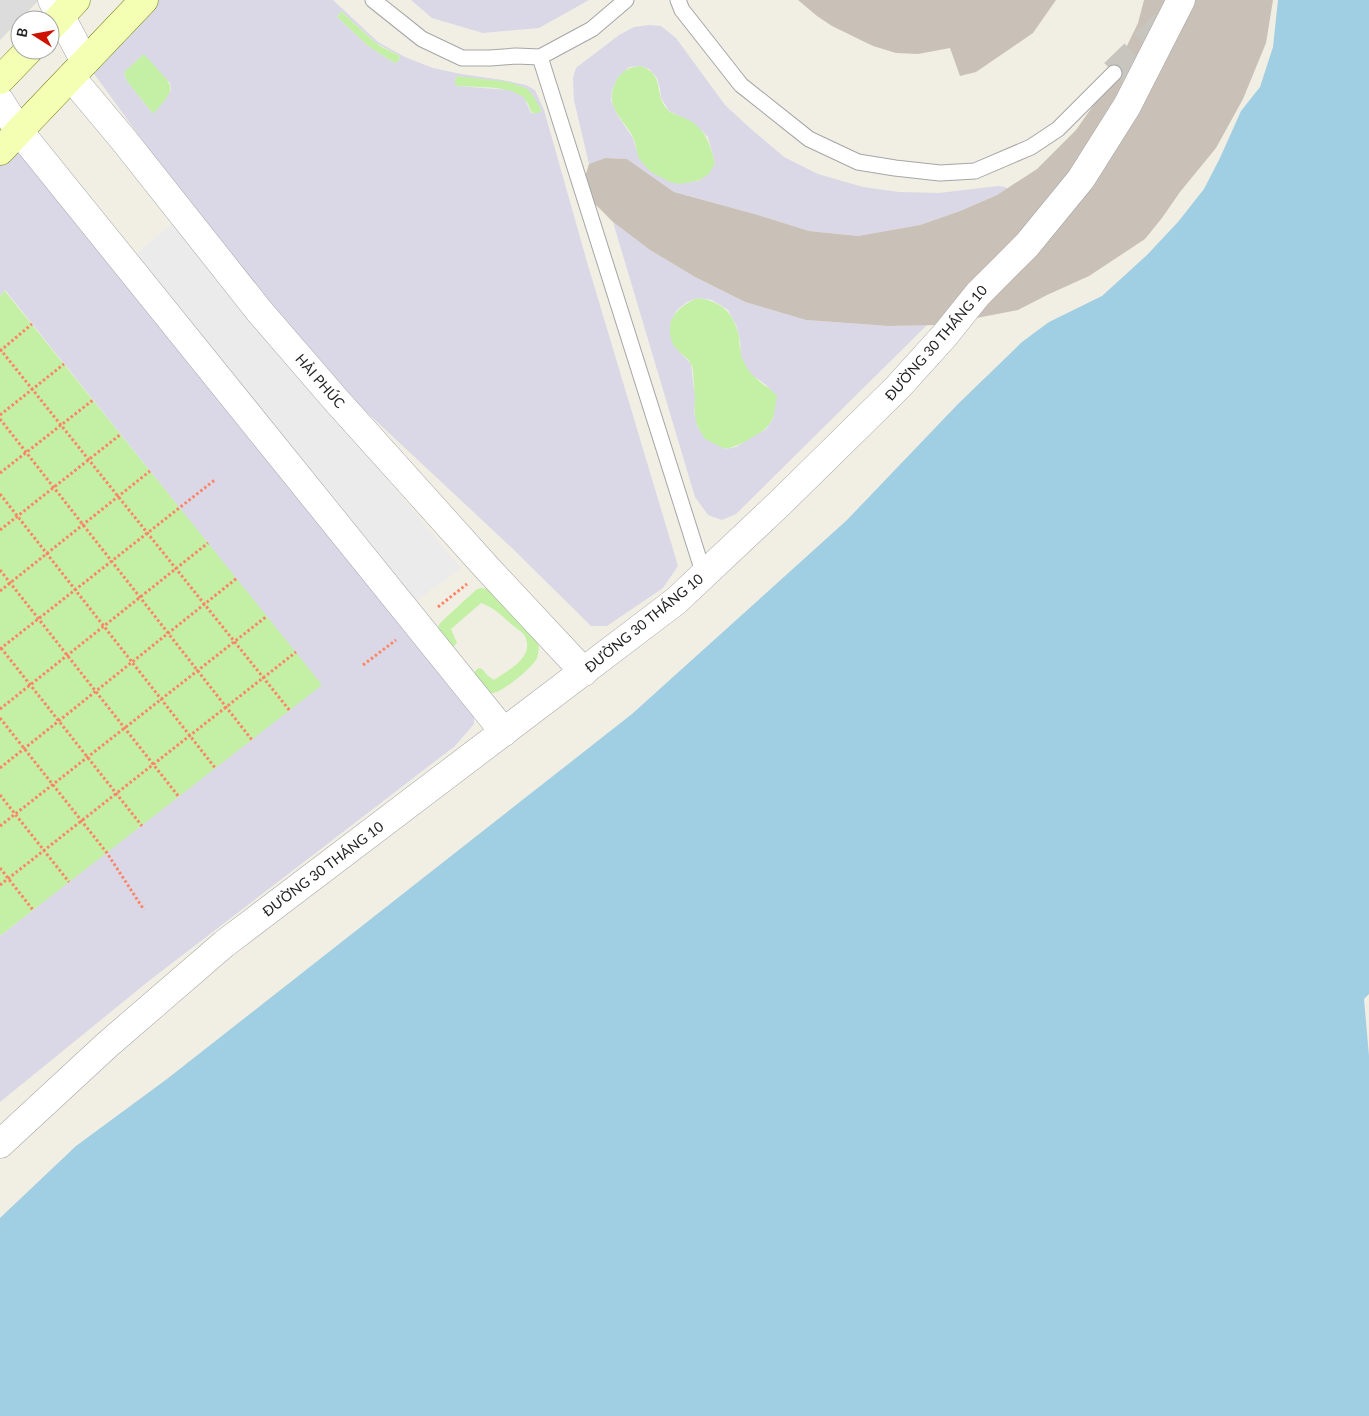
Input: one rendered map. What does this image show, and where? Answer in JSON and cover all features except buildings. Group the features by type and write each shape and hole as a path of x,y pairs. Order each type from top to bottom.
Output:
{"main road":[{"path":"0,151 144,0"},
{"path":"0,80 19,60"}],"street":[{"name":"ĐƯỜNG 30 THÁNG 10","path":"0,1144 107,1045 224,944 584,672 676,600 780,503 898,387 945,335 978,294 1027,245 1081,179 1126,106 1181,0"},
{"name":"HẢI PHÚC","path":"60,11 78,70 123,139 260,312 336,400 487,568 584,672"},
{"path":"0,101 19,131 504,732"}],"lane":[{"path":"374,0 422,39 462,58 540,57 592,29 626,0"},
{"path":"678,0 682,10 741,85 809,139 858,162 940,173 975,171 1031,147 1058,129 1114,73"},
{"path":"540,57 704,575"}],"path":[{"path":"32,324 0,350 290,711"},
{"path":"0,415 64,364"},
{"path":"0,473 93,400"},
{"path":"0,419 252,740"},
{"path":"0,530 121,434"},
{"path":"0,591 150,471"},
{"path":"142,826 0,648 216,479"},
{"path":"0,494 216,769"},
{"path":"0,709 208,543"},
{"path":"363,665 417,625 487,568"},
{"path":"0,570 179,797"},
{"path":"0,768 236,578"},
{"path":"0,826 267,616"},
{"path":"0,885 296,652"},
{"path":"0,718 107,853 144,910"},
{"path":"0,795 69,882"},
{"path":"0,868 33,910"}],"shaded area":[{"path":"0,0 39,0 29,10 10,10 10,30 0,40"},
{"path":"152,0 333,0 378,42 405,57 433,68 526,85 535,90 544,110 587,262 678,566 663,588 607,626 591,626 512,548 359,405 297,342 208,230 92,71","holes":["341,11 376,43 400,56 399,61 395,63 368,46 337,17","144,54 170,83 171,90 153,114 126,80 124,72","457,76 508,82 526,88 542,111 534,114 531,113 524,97 509,90 457,86 455,80"]},
{"path":"411,0 589,0 539,28 483,33 432,18"},
{"path":"661,26 676,38 725,105 784,157 818,174 863,187 899,192 939,193 998,186 1007,189 960,211 920,225 858,236 809,231 674,192 627,159 605,158 589,164 574,100 573,78 576,68 619,35 634,27","holes":["641,66 649,69 657,78 661,98 669,111 693,122 708,137 715,163 709,174 698,181 678,184 651,172 639,159 633,138 618,116 611,101 612,90 618,77 629,67"]},
{"path":"21,150 474,713 474,724 455,746 150,980 0,1102 0,936 322,685 5,290 0,296 0,157"},
{"path":"613,222 650,250 695,277 745,302 806,320 888,326 927,325 736,514 722,520 708,515 695,497","holes":["698,298 712,300 728,310 736,325 740,339 741,356 752,375 777,396 773,419 766,429 736,447 725,449 705,439 697,426 691,364 673,345 670,335 670,323 677,310 687,302"]},
{"path":"173,223 461,568 411,605 133,257"}],"green space":[{"path":"341,11 380,46 400,56 399,61 395,63 368,46 337,17"},
{"path":"144,54 165,77 170,88 167,98 153,114 126,80 124,72"},
{"path":"641,66 654,75 661,98 668,110 698,126 706,137 715,163 710,173 704,178 680,184 667,182 644,167 638,157 633,138 618,116 612,97 620,74 630,68"},
{"path":"457,76 503,80 520,85 532,93 542,111 534,114 526,101 511,91 457,86 455,80"},
{"path":"4,290 323,685 0,936 0,296"},
{"path":"698,298 720,305 730,314 739,338 740,348 748,364 757,379 777,396 773,417 764,430 745,442 725,449 705,439 698,427 695,412 692,366 690,361 675,348 670,337 669,329 674,316 684,305"},
{"path":"477,589 490,590 538,639 539,648 537,658 523,673 509,685 492,693 470,678 478,668 482,669 494,680 513,667 526,651 527,644 524,634 497,612 481,603 451,629 457,643 453,647 438,629 439,624"}],"water":[{"path":"1278,0 1369,0 1369,994 1364,999 1369,1056 1369,1416 0,1416 0,1218 76,1146 167,1079 632,714 847,520 958,404 1022,342 1049,322 1102,296 1147,255 1178,222 1204,189 1241,111 1260,87 1273,47"}],"tunnel":[{"path":"1114,73 1169,20"}]}
